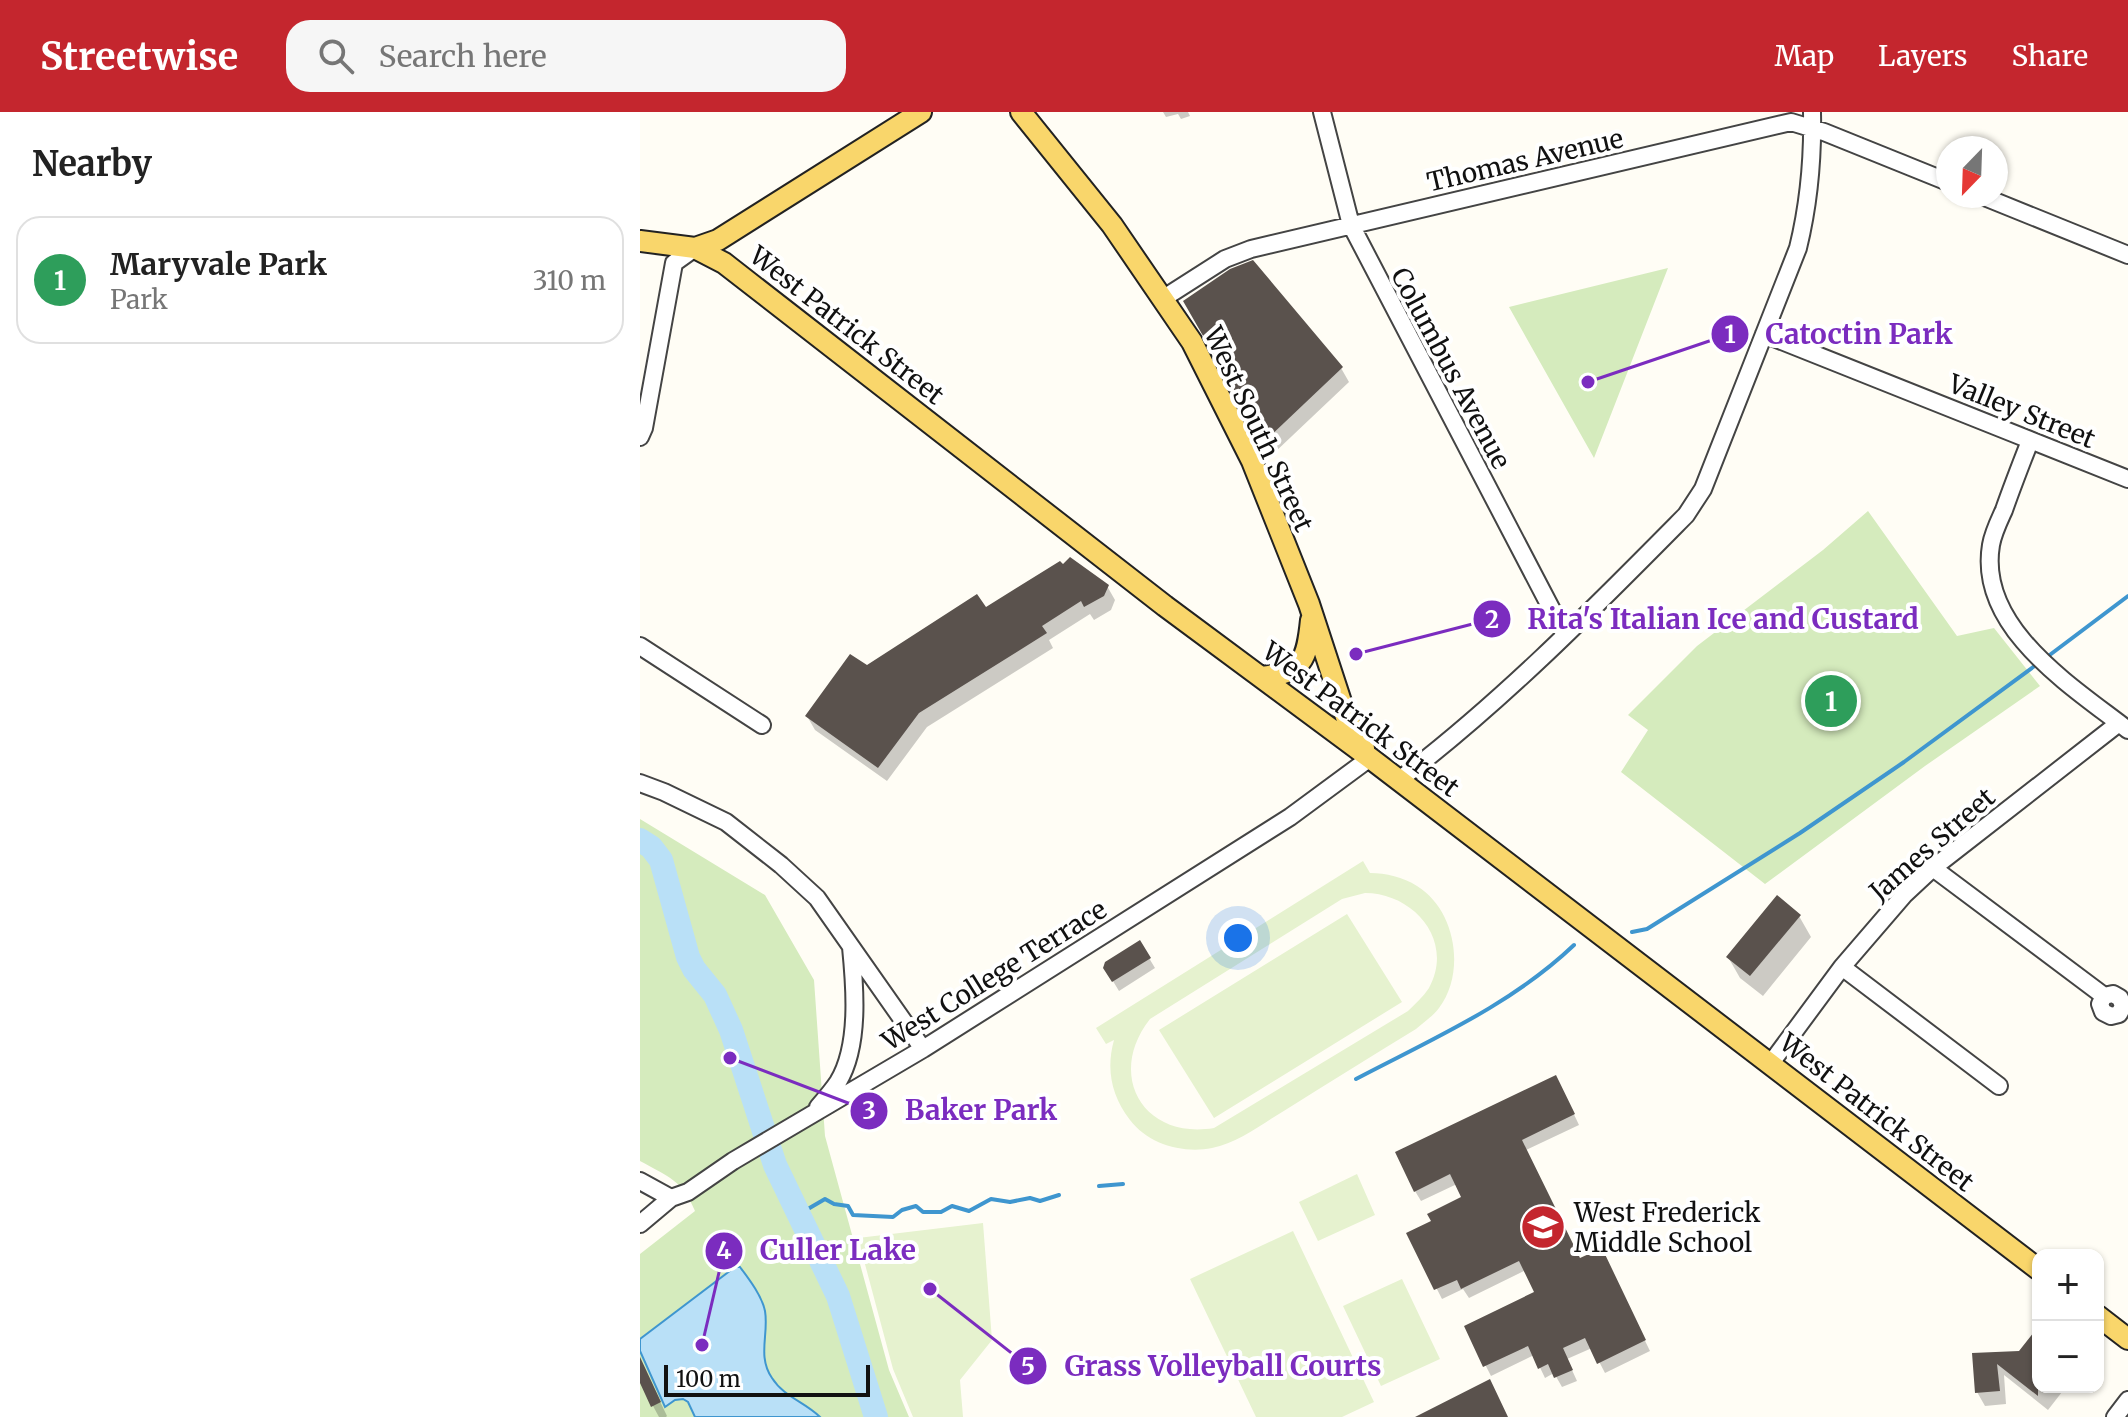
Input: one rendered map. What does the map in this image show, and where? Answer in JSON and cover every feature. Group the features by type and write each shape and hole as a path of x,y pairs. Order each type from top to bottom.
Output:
{"main road":[{"path":"695,248 718,240 921,112"},
{"name":"West South Street","path":"1021,112 1112,225 1192,342 1252,461 1312,613 1346,717 1370,758"},
{"name":"West Patrick Street","path":"640,241 695,248 724,263 1165,606 1399,780 2032,1264"},
{"path":"1261,677 1283,674 1302,661 1309,646 1312,613"},
{"path":"2104,1321 2128,1339"}],"street":[{"name":"Columbus Avenue","path":"1322,112 1351,225 1565,635"},
{"path":"1399,780 1442,747 1565,635 1696,502 1798,248 1811,173 1812,120"},
{"name":"Thomas Avenue","path":"1164,298 1238,254 1791,122 1812,120 1936,177"},
{"path":"2008,207 2128,255"},
{"path":"640,437 674,263 695,248"},
{"name":"Valley Street","path":"1764,334 2128,479"},
{"path":"2030,441 1991,543 1994,586 2012,625 2033,654 2123,727"},
{"path":"640,646 762,725"},
{"name":"James Street","path":"1771,1063 1874,927 1933,868 2123,727"},
{"name":"West College Terrace","path":"640,1224 671,1198 688,1192 754,1149 923,1049 1290,817 1370,758"},
{"path":"640,783 726,822 817,898 923,1049"},
{"path":"1933,868 2104,996"},
{"path":"812,1115 839,1080 851,1044 855,990 851,946"},
{"path":"1842,967 1999,1086"},
{"path":"640,1181 671,1198"},
{"path":"2115,1417 2128,1400"}],"green space":[{"path":"1668,268 1594,458 1509,307"},
{"path":"1868,511 1957,636 1994,628 2040,686 1765,884 1621,772 1648,730 1628,715 1697,646 1823,550"},
{"path":"640,819 765,895 814,980 825,1136 889,1370 909,1417 640,1417 640,1254 695,1211 680,1186 640,1161"},
{"path":"1363,861 1370,873 1406,880 1430,897 1441,910 1453,942 1452,977 1447,993 1428,1019 1251,1132 1212,1148 1189,1150 1167,1145 1146,1135 1130,1120 1118,1101 1112,1082 1110,1061 1114,1040 1106,1044 1096,1028","holes":["1365,893 1399,901 1425,922 1437,953 1436,970 1429,988 1408,1011 1214,1128 1189,1129 1168,1124 1151,1114 1139,1099 1132,1081 1131,1061 1137,1040 1150,1019 1342,899"]},
{"path":"1347,914 1402,1002 1214,1118 1159,1030"},
{"path":"1357,1174 1375,1215 1318,1241 1299,1202"},
{"path":"983,1223 992,1340 960,1380 963,1417 913,1417 893,1369 858,1238"},
{"path":"1293,1231 1374,1402 1342,1417 1256,1417 1190,1279"},
{"path":"1402,1279 1440,1359 1381,1386 1343,1306"}],"water":[{"path":"735,1267 740,1267 744,1272 763,1305 766,1320 765,1361 772,1378 782,1390 820,1417 695,1417 688,1402 683,1399 665,1407 640,1351 640,1339"}],"building":[{"path":"1253,260 1343,367 1264,442 1183,301 1230,269"},
{"path":"1070,557 1109,585 1104,596 1084,607 1081,601 1042,626 1047,633 919,713 878,768 805,716 850,654 867,665 977,594 986,607 1060,561 1063,564"},
{"path":"1777,895 1801,915 1750,976 1726,957"},
{"path":"1140,940 1151,958 1112,982 1103,968 1105,962"},
{"path":"1556,1075 1575,1114 1522,1140 1580,1258 1602,1248 1646,1340 1597,1364 1585,1338 1563,1348 1573,1370 1554,1378 1548,1364 1538,1369 1528,1346 1483,1367 1464,1326 1534,1292 1519,1261 1461,1289 1457,1280 1434,1290 1406,1233 1431,1221 1427,1214 1461,1197 1450,1174 1414,1192 1395,1152"},
{"path":"2032,1335 2032,1391 1997,1364 2000,1391 1975,1393 1972,1353 2019,1351"},
{"path":"640,1357 661,1402 651,1407 640,1383"},
{"path":"1490,1379 1508,1417 1415,1417"}],"waterway":[{"path":"2047,657 2128,596"},
{"path":"1632,932 1647,929 1800,833 1904,762 2040,662"},
{"path":"640,840 651,847 661,860 688,957 715,995 731,1030 775,1165 838,1296 876,1417"},
{"path":"1356,1079 1497,1003 1524,986 1574,945"},
{"path":"1099,1186 1123,1184"},
{"path":"801,1213 825,1199 848,1206 853,1215 893,1217 902,1210 916,1206 923,1212 941,1212 952,1206 969,1211 991,1199 1010,1202 1030,1198 1040,1201 1059,1195"}],"place":[{"name":"Catoctin Park","path":"1588,382"},
{"name":"Rita's Italian Ice and Custard","path":"1356,654"},
{"name":"Maryvale Park","path":"1831,701"},
{"name":"Baker Park","path":"730,1058"},
{"name":"West Frederick Middle School","path":"1543,1227"},
{"name":"Grass Volleyball Courts","path":"930,1289"},
{"name":"Culler Lake","path":"702,1345"}]}
